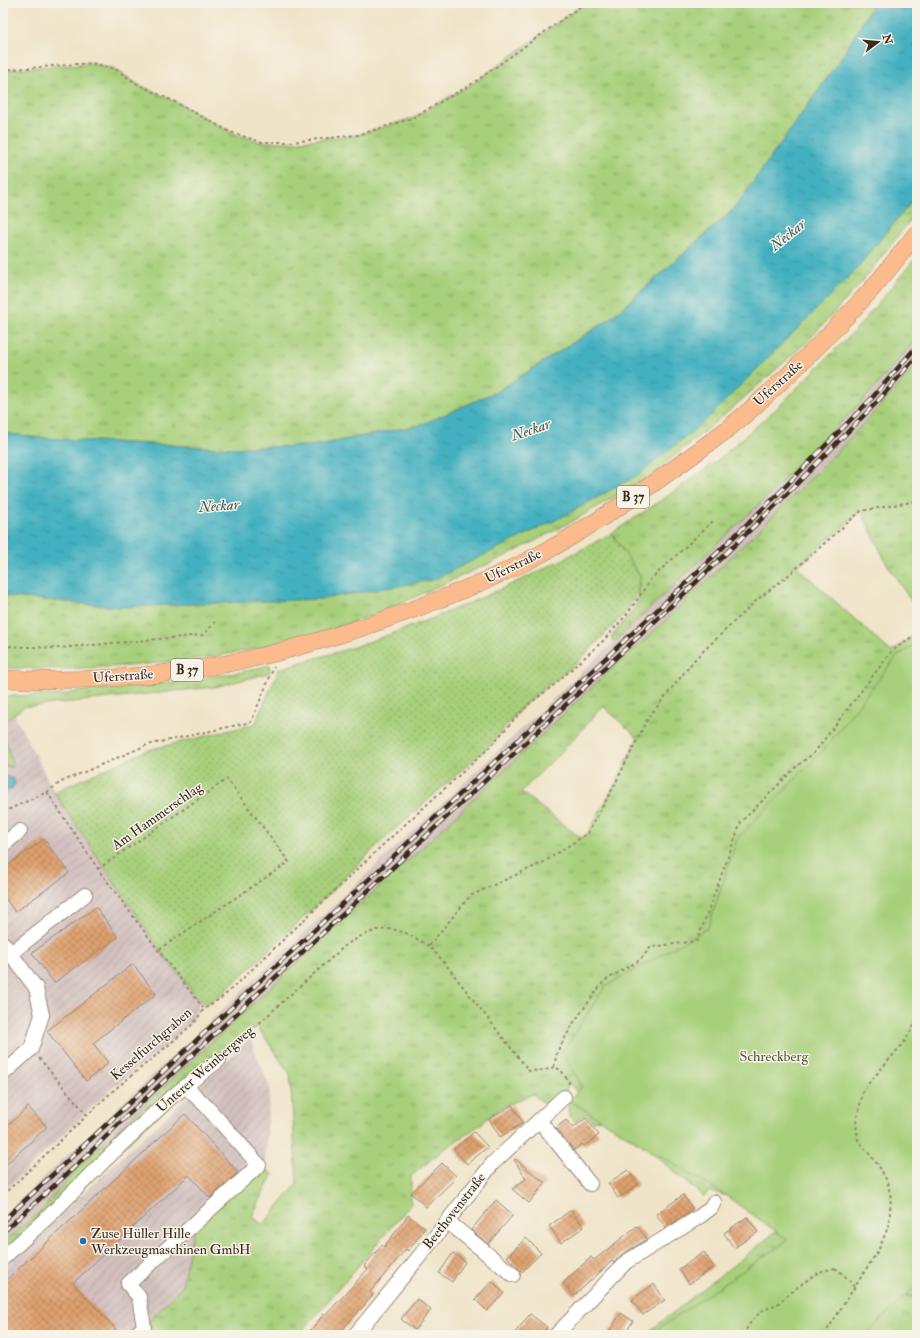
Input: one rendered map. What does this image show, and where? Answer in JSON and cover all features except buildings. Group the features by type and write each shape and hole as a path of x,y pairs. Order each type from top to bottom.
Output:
{"main road":[{"name":"Uferstraße","path":"3,680 96,678 163,673 223,665 278,653 340,635 436,602 522,564 581,531 661,479 726,429 809,355 871,289 917,234"}],"street":[{"path":"3,845 20,831"},
{"path":"3,1074 31,1049 42,1015 36,988 7,948 85,895"},
{"name":"Unterer Weinbergweg","path":"3,1258 51,1214 169,1099 219,1060"},
{"path":"135,1335 144,1327 139,1297 128,1284 259,1165 206,1106 185,1086"},
{"name":"Beethovenstraße","path":"355,1335 492,1163 564,1097"},
{"path":"539,1120 590,1184"},
{"path":"556,1335 626,1262 699,1217 711,1208 714,1202"},
{"path":"447,1221 513,1275"}],"path":[{"path":"3,70 92,63 115,69 140,85 176,102 230,132 261,142 291,142 358,135 413,118 475,82 585,3"},
{"path":"429,946 470,896 544,862 588,833 616,784 648,718 696,658 757,600 861,511 917,501"},
{"path":"204,1009 224,996 387,841 489,748 528,705 554,685 604,640 628,613 651,579 714,520"},
{"path":"3,646 59,648 203,635 215,622"},
{"path":"564,1097 569,1082 560,1070 554,1067 557,1052 574,1022 604,981 640,960 651,947 697,941 741,822 798,765 814,753 891,652 917,633"},
{"path":"3,812 47,792 61,782 147,745 251,722 274,665"},
{"name":"Am Hammerschlag","path":"98,869 227,779 289,862 158,950"},
{"name":"Kesselfurchgraben","path":"3,1195 114,1090 194,1023 204,1009 98,869 47,792"},
{"name":"Unterer Weinbergweg","path":"219,1060 347,944 361,936 377,930 393,929 406,933 429,946 443,961 529,1071 544,1070 554,1067"},
{"path":"824,1335 879,1249 889,1225 891,1198 887,1180 879,1166 858,1140 856,1123 863,1090 905,1041 915,1023 917,1016"},
{"path":"31,1049 87,1115"},
{"path":"743,1335 752,1320 763,1310 776,1305 819,1272 835,1268 848,1279 854,1287"}],"shaded area":[{"path":"917,338 917,365 881,406 783,506 640,645 605,675 394,874 79,1166 49,1200 3,1243 3,1216 681,579 869,394"},
{"path":"3,708 11,708 54,792 166,959 201,1001 192,1021 170,1042 112,1088 3,1192"},
{"path":"250,1039 270,1088 264,1177 228,1206 281,1335 3,1335 3,1267"}],"green space":[{"path":"585,3 874,3 839,61 734,209 609,319 498,391 421,425 312,446 221,448 41,438 3,433 3,70 92,63 115,69 139,85 176,102 230,132 261,142 291,142 358,135 413,118 475,82"},
{"path":"917,195 917,211 862,282 807,342 730,410 650,476 573,521 510,554 370,616 300,640 213,657 128,666 62,669 3,668 3,596 119,607 703,423 852,274"},
{"path":"917,256 917,338 869,394 771,493 614,642 611,637 630,614 638,601 640,577 612,533 718,460 777,408 861,324"},
{"path":"917,365 917,610 887,564 861,511 797,567 891,652 917,633 917,1296 903,1296 855,1335 648,1335 651,1330 778,1230 738,1199 709,1191 704,1197 644,1146 601,1119 592,1121 586,1114 575,1122 569,1116 568,1105 577,1093 569,1082 564,1097 551,1109 533,1094 500,1108 481,1124 443,1150 411,1176 411,1204 299,1335 142,1335 144,1327 182,1286 195,1223 259,1165 273,1174 252,1216 263,1225 297,1184 290,1074 256,1025 3,1258 3,1243 43,1208 79,1166 394,874 605,675 657,629 808,481","holes":["603,706 638,738 615,785 588,833 581,838 521,792 571,742"]},
{"path":"612,533 640,577 637,594 626,612 577,663 526,703 488,747 385,838 332,891 220,996 207,1003 201,1001 166,959 54,792 148,750 255,724 279,669 360,645 489,595 582,550"},
{"name":"Schreckberg","path":"917,643 917,1293 911,1290 866,1335 649,1335 788,1240 725,1195 570,1101 582,1086 562,1052 605,987 708,928 737,839 825,748 897,656"},
{"path":"270,665 269,673 215,687 24,707 3,722 3,696 60,695 100,688 185,681 242,672"},
{"path":"3,731 13,767 3,766"},
{"path":"903,1296 917,1297 917,1335 857,1335"}],"water":[{"name":"Neckar","path":"874,3 917,3 917,195 852,274 703,423 636,476 562,517 433,580 321,599 119,607 3,596 3,433 41,438 221,448 312,446 421,425 498,391 610,319 734,209 839,61"},
{"path":"6,776 13,779 15,783 11,790 7,791 3,790 3,777"}],"railway":[{"path":"3,1221 685,584 775,497 872,398 917,346"},
{"path":"3,1232 78,1164 131,1112 689,589 779,502 877,402 917,356"}],"place":[{"name":"Zuse Hüller Hille Werkzeugmaschinen GmbH","path":"83,1241"}]}
